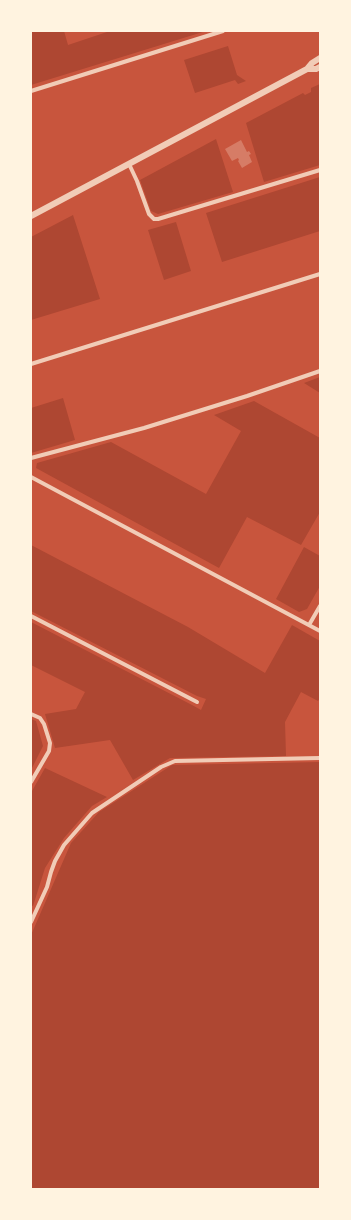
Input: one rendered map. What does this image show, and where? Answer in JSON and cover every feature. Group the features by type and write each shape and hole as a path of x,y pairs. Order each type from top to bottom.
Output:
{"street":[{"path":"31,91 223,31"},
{"path":"31,216 307,69 312,63 320,58"},
{"path":"307,69 316,69 320,67"},
{"path":"129,164 149,214 154,219 320,170"},
{"path":"31,364 320,274"},
{"path":"31,458 144,428 247,396 320,371"},
{"path":"31,477 320,631"},
{"path":"309,625 320,606"},
{"path":"31,616 197,702"},
{"path":"31,714 40,718 44,724 50,743 49,751 31,782"},
{"path":"31,922 47,887 51,872 64,845 92,812 161,767 175,761 320,758"}],"shaded area":[{"path":"31,31 64,31 68,45 110,31 206,31 31,85"},
{"path":"228,46 237,75 246,81 238,84 235,80 195,93 184,60"},
{"path":"320,84 320,165 264,182 246,123 303,93 305,95 311,92 311,88"},
{"path":"216,139 233,192 158,214 151,211 140,180"},
{"path":"320,177 320,231 222,262 206,213"},
{"path":"73,215 100,299 31,320 31,237"},
{"path":"176,222 191,271 164,280 148,230"},
{"path":"320,377 320,393 304,383"},
{"path":"63,398 75,440 31,453 31,408"},
{"path":"254,401 320,438 320,512 301,545 247,517 219,568 36,468 37,463 111,442 206,494 241,431 214,415"},
{"path":"31,545 188,627 265,673 292,625 320,641 320,698 318,701 301,692 285,722 286,756 170,758 133,780 110,740 55,748 45,714 76,709 85,692 31,665 31,622 201,710 206,699 197,696 31,611"},
{"path":"304,547 320,556 320,586 307,609 299,612 276,599"},
{"path":"31,719 36,721 43,746 31,770"},
{"path":"320,762 320,1189 31,1189 31,935 71,843 99,812 172,765"},
{"path":"45,768 107,797 92,806 64,838 45,868 33,906 31,905 31,791"}],"building":[{"path":"241,140 247,152 249,151 251,154 249,155 252,162 242,168 238,158 232,161 225,149"}]}
